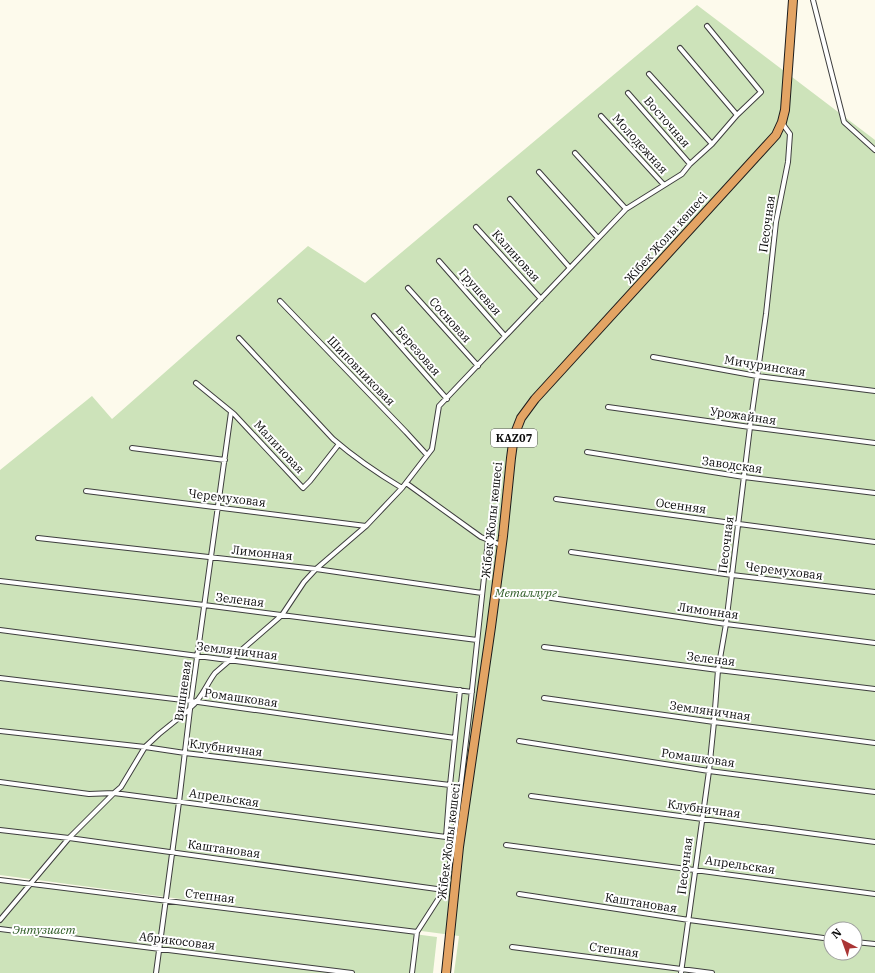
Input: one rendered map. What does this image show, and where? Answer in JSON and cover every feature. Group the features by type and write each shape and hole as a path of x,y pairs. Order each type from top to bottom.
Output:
{"highway":[{"name":"Жібек Жолы көшесі","path":"446,973 459,847 490,635 514,436 521,418 535,399 776,135 782,122 785,110 793,0"}],"street":[{"path":"813,0 844,122 875,150"},
{"path":"0,920 69,838 121,787 145,747 197,702 215,673 282,615 304,582 316,569 366,526 402,488 432,449 439,406 626,209 682,174 690,164 712,144 737,115 761,92 707,26"},
{"path":"680,48 737,115"},
{"name":"Восточная","path":"648,74 712,144"},
{"name":"Восточная","path":"628,93 690,164"},
{"name":"Молодежная","path":"601,116 664,185"},
{"name":"Песочная","path":"682,971 714,722 718,670 726,624 750,427 766,314 776,222 788,162 790,134 782,122"},
{"path":"575,153 626,209"},
{"path":"539,172 598,238"},
{"path":"510,199 570,268"},
{"name":"Калиновая","path":"476,227 541,299"},
{"name":"Грушевая","path":"439,261 505,336"},
{"name":"Сосновая","path":"408,288 478,366"},
{"name":"Шиповниковая","path":"280,301 427,455"},
{"name":"Березовая","path":"374,316 447,399"},
{"path":"239,338 339,444 374,472 402,488"},
{"name":"Мичуринская","path":"653,357 757,376 875,391"},
{"name":"Малиновая","path":"196,383 231,412 303,488 339,444"},
{"name":"Урожайная","path":"608,407 875,443"},
{"name":"Вишневая","path":"156,973 190,708 231,412"},
{"path":"132,448 225,460"},
{"name":"Заводская","path":"587,452 744,477 875,493"},
{"path":"406,483 481,537 501,545"},
{"name":"Черемуховая","path":"86,491 366,526"},
{"name":"Осенняя","path":"556,499 875,542"},
{"name":"Лимонная","path":"38,538 316,569 482,593"},
{"path":"412,973 417,932 444,890 453,851 478,640 488,540"},
{"name":"Черемуховая","path":"571,552 875,592"},
{"name":"Зеленая","path":"0,581 478,640"},
{"name":"Лимонная","path":"538,596 726,624 875,643"},
{"name":"Земляничная","path":"0,630 472,692"},
{"name":"Зеленая","path":"544,647 875,689"},
{"name":"Ромашковая","path":"0,678 197,702 455,738"},
{"path":"450,785 460,690"},
{"name":"Земляничная","path":"544,698 875,743"},
{"name":"Клубничная","path":"0,731 145,747 450,785"},
{"name":"Ромашковая","path":"519,741 708,771 875,792"},
{"name":"Апрельская","path":"0,782 89,794 114,793 446,837 450,785"},
{"name":"Клубничная","path":"530,796 875,842"},
{"name":"Каштановая","path":"0,830 69,838 444,890"},
{"name":"Апрельская","path":"506,845 875,894"},
{"name":"Степная","path":"0,880 417,932"},
{"name":"Каштановая","path":"519,894 689,920 823,937"},
{"name":"Абрикосовая","path":"0,929 352,973"},
{"path":"863,943 875,944"},
{"name":"Степная","path":"512,947 682,971 712,973"}],"green space":[{"name":"Металлург","path":"697,5 875,140 875,973 454,973 459,936 0,875 0,470 92,396 112,419 308,246 365,283"},
{"name":"Энтузиаст","path":"0,880 437,937 433,973 0,973"}]}
